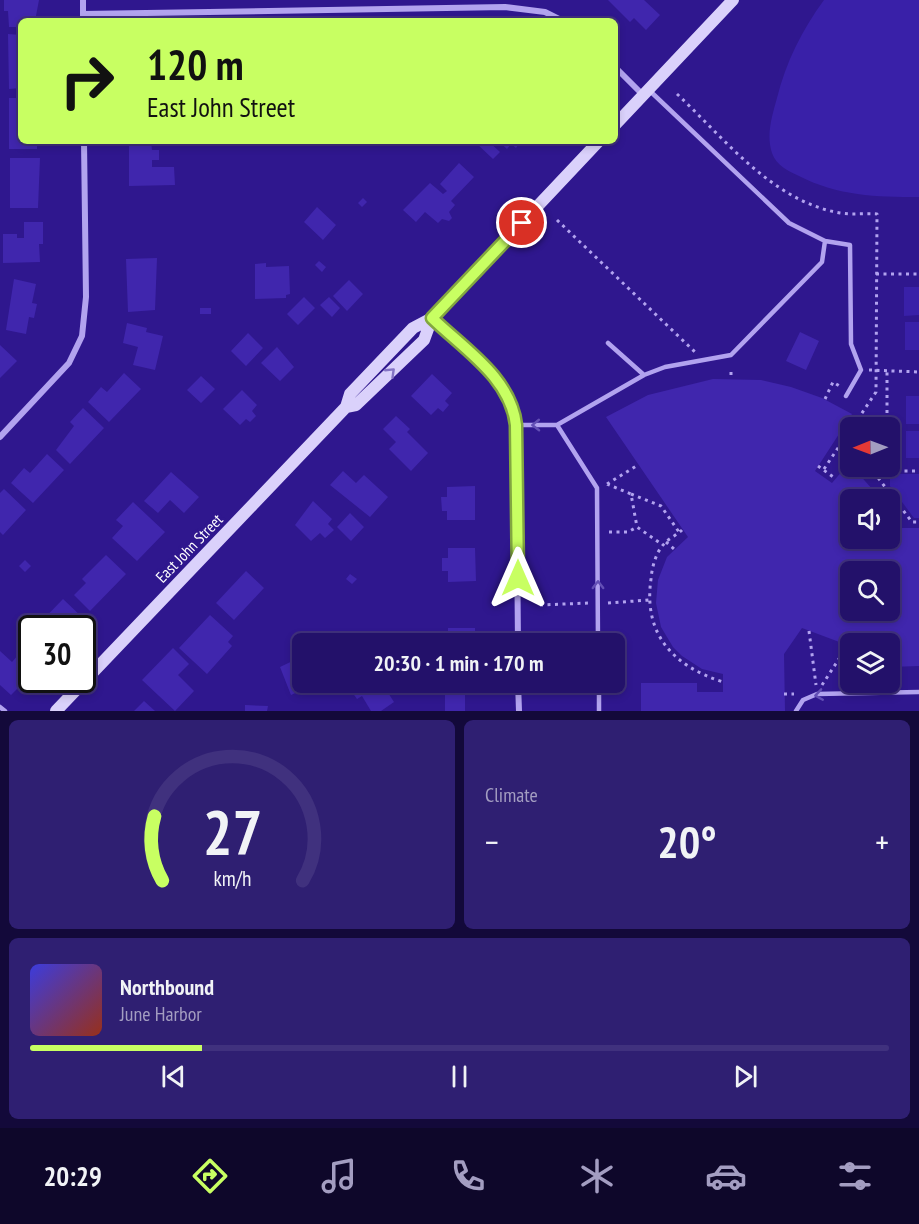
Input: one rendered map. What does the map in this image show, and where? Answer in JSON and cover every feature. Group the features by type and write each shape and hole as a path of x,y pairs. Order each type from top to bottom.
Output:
{"street":[{"path":"83,0 83,17 456,7 527,9 545,12 557,18"},
{"path":"618,121 734,0"},
{"path":"618,70 646,92"},
{"path":"0,437 69,363 78,348 85,315 84,144"},
{"name":"East John Street","path":"56,711 346,407 350,394 413,328 432,318 596,144"},
{"path":"432,318 501,383 513,408 516,425 518,633"},
{"path":"518,693 519,711"}],"lane":[{"path":"646,92 789,223 825,242 850,245 851,344 861,370 848,393"},
{"path":"516,425 557,425 644,375 665,367 731,355 822,262 825,242"},
{"path":"608,343 644,375"},
{"path":"557,425 597,488 598,633"},
{"path":"796,711 803,700 817,693 919,692"},
{"path":"598,693 599,711"},
{"path":"0,707 5,711"}],"path":[{"path":"557,220 696,352 697,361"},
{"path":"876,274 919,274"},
{"path":"861,370 919,372"},
{"path":"731,372 731,379"},
{"path":"887,372 887,417"},
{"path":"825,399 833,382 848,393"},
{"path":"824,469 840,445"},
{"path":"638,465 607,484 661,506 681,531 664,544 654,564 649,591 658,633 672,655 685,666 700,675 723,682"},
{"path":"818,466 836,479"},
{"path":"900,470 919,471"},
{"path":"879,477 888,489"},
{"path":"631,494 637,527 674,549"},
{"path":"900,506 912,522 919,522"},
{"path":"609,532 628,532 637,527"},
{"path":"809,631 817,693"},
{"path":"817,693 840,657"}],"shaded area":[{"path":"824,0 919,0 919,197 872,196 828,188 791,172 779,164 772,153 770,132 772,119 785,72 809,23"},
{"path":"904,287 919,287 919,315 904,316"},
{"path":"905,322 919,322 919,350 905,350"},
{"path":"906,396 919,396 919,424 906,424"},
{"path":"906,431 919,431 919,458 906,458"},
{"path":"900,474 919,474 919,518 914,518 900,499 900,489 892,489 890,486 890,478 900,477"}],"building":[{"path":"4,0 39,0 36,18 18,18 18,27 9,27 8,11 4,11"},
{"path":"608,0 644,0 660,15 646,30 634,18 630,22"},
{"path":"8,34 18,35 18,88 9,89"},
{"path":"9,98 18,98 18,144 37,144 37,149 9,149"},
{"path":"129,144 151,144 152,150 159,150 159,160 152,160 152,167 174,167 175,185 129,186"},
{"path":"477,144 491,144 500,152 493,159"},
{"path":"501,144 511,144 507,149"},
{"path":"10,158 40,158 38,208 10,208"},
{"path":"459,163 474,177 451,201 455,205 449,212 452,218 449,221 442,219 438,223 425,212 416,222 403,210 430,183 443,194 447,191 440,184"},
{"path":"363,198 367,202 362,207 358,203"},
{"path":"317,207 336,225 323,240 304,222"},
{"path":"24,222 43,222 43,244 39,244 40,262 3,263 3,234 17,234 17,238 24,238"},
{"path":"157,258 155,310 128,312 126,259"},
{"path":"319,261 326,267 322,272 315,265"},
{"path":"266,263 266,267 289,266 290,294 286,295 286,298 255,299 255,264"},
{"path":"14,279 36,284 32,303 37,304 34,318 29,317 26,334 6,330"},
{"path":"349,280 363,294 347,311 333,296"},
{"path":"304,297 315,308 298,325 287,314"},
{"path":"329,297 340,308 332,317 320,305"},
{"path":"200,308 211,308 211,314 200,314"},
{"path":"127,323 147,328 146,332 163,336 155,370 133,365 138,347 123,343"},
{"path":"800,332 819,341 806,370 786,361"},
{"path":"248,333 263,348 246,366 231,351"},
{"path":"0,345 17,361 0,378"},
{"path":"277,347 294,367 280,381 261,363"},
{"path":"124,373 141,389 109,422 88,402 101,387 107,392"},
{"path":"432,374 452,393 445,401 449,405 443,412 438,408 431,415 411,396"},
{"path":"201,376 215,389 201,403 187,390"},
{"path":"713,379 761,380 791,387 822,398 852,414 850,417 840,417 840,432 815,471 832,483 840,474 840,477 861,477 872,489 840,489 840,549 900,549 900,528 919,528 919,666 900,667 900,633 840,633 840,642 802,628 784,654 785,711 641,711 641,683 697,683 697,692 723,692 723,674 702,669 682,656 673,647 661,627 656,603 658,580 667,557 688,537 606,417 648,395"},
{"path":"242,390 257,405 252,411 256,416 250,422 246,419 240,425 223,409"},
{"path":"83,408 104,428 70,464 56,450 74,426 70,422"},
{"path":"396,416 410,429 407,432 428,453 411,471 389,449 396,442 383,429"},
{"path":"47,454 64,470 33,503 11,483 24,468 30,473"},
{"path":"343,471 356,483 364,475 388,497 370,517 330,485"},
{"path":"171,472 199,497 184,513 170,500 158,513 144,501"},
{"path":"475,486 475,520 447,520 447,511 442,511 441,497 447,497 447,487"},
{"path":"4,489 26,510 3,535 0,532 0,493"},
{"path":"313,501 332,519 328,524 334,530 325,538 320,533 311,541 295,525"},
{"path":"133,502 165,532 137,561 112,538 123,526 116,520"},
{"path":"350,513 364,527 351,541 337,527"},
{"path":"448,548 475,548 476,581 448,582 448,571 442,571 442,558 448,558"},
{"path":"106,555 126,574 90,611 74,595 86,583 82,579"},
{"path":"25,560 31,566 25,572 19,566"},
{"path":"246,571 264,588 234,620 216,603"},
{"path":"350,574 357,579 352,584 346,579"},
{"path":"63,599 80,615 48,615"},
{"path":"210,615 233,636 228,642 232,646 207,674 179,648"},
{"path":"448,628 475,628 475,633 448,633"},
{"path":"173,648 189,664 178,675 194,691 175,711 142,680"},
{"path":"0,651 12,662 18,655 18,688 11,695 0,685"},
{"path":"292,661 292,693 295,693 291,695 280,667"},
{"path":"353,693 388,693 394,702 381,711 371,711 362,696 357,699"},
{"path":"445,693 465,693 465,711 445,711"},
{"path":"144,701 155,711 134,711"},
{"path":"245,705 268,706 267,711 245,711"}],"route":[{"path":"518,578 516,425 513,408 501,383 432,318 522,223"}]}
